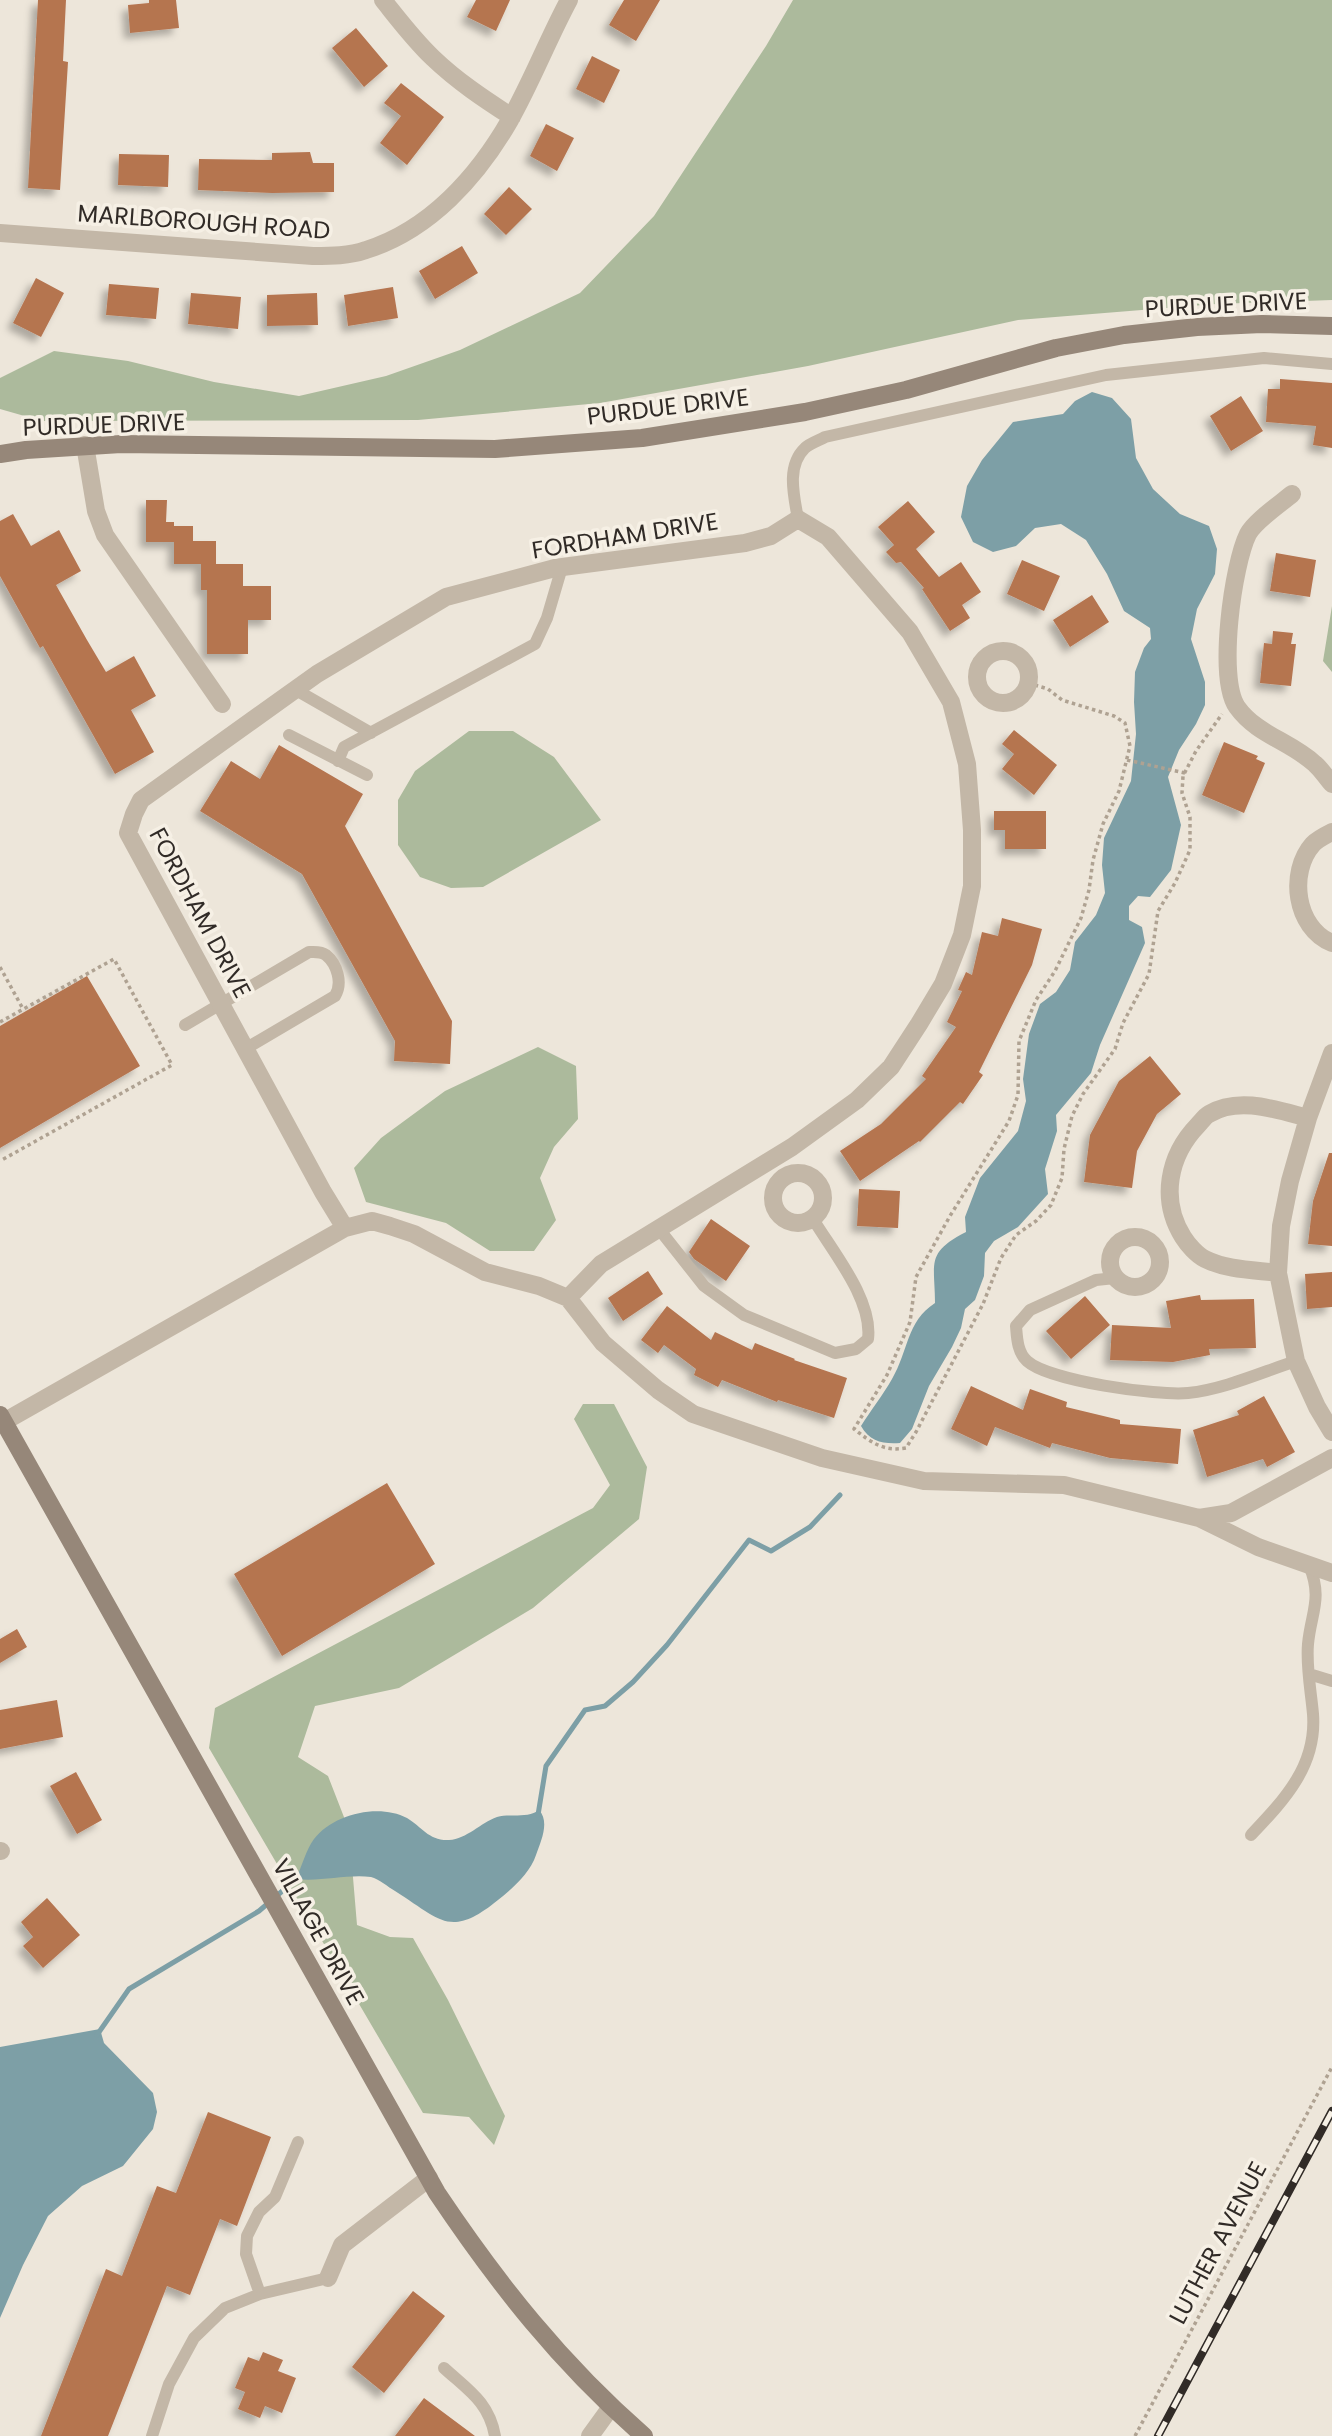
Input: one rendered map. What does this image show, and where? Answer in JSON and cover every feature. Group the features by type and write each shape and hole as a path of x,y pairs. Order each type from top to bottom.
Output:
{"street":[{"path":"383,0 433,58 463,84 512,117"},
{"name":"MARLBOROUGH ROAD","path":"0,233 313,256 339,256 365,251 398,236 443,205 468,181 512,117 569,0"},
{"name":"PURDUE DRIVE","path":"0,454 85,445 495,449 642,438 805,412 906,390 1056,348 1124,335 1197,327 1262,324 1332,326"},
{"path":"85,445 96,511 105,535 222,704"},
{"path":"1292,494 1250,531 1239,557 1226,658 1230,688 1236,705 1257,729 1314,763 1332,784"},
{"path":"568,1297 601,1264 774,1158 857,1100 891,1067 943,984 962,934 972,886 972,830 967,764 951,702 910,632 828,537 797,519"},
{"name":"FORDHAM DRIVE","path":"345,1228 128,833 141,800 317,674 446,597 562,567 745,543 771,536 797,519"},
{"path":"1002,650 1020,656 1029,674 1028,683 1018,698 1009,703 991,701 978,688 977,672 980,663 986,656 1002,650"},
{"path":"951,702 978,688"},
{"path":"1332,832 1314,843 1302,861 1298,881 1301,907 1308,925 1332,943"},
{"path":"1332,1053 1308,1118 1288,1192 1281,1226 1278,1273 1296,1361 1332,1432"},
{"path":"1278,1273 1233,1268 1203,1259 1186,1243 1175,1224 1168,1197 1171,1168 1188,1135 1209,1114 1239,1105 1267,1107 1308,1118"},
{"path":"774,1158 786,1175"},
{"path":"804,1173 818,1183 823,1196 822,1204 813,1219 793,1223 778,1213 773,1197 775,1188 786,1175 804,1173"},
{"path":"1,1420 345,1228 372,1221 414,1234 485,1272 539,1286 568,1297 603,1343 659,1390 694,1414 822,1458 925,1481 1064,1485 1199,1518 1258,1547 1332,1573"},
{"path":"1157,1250 1181,1234"},
{"path":"1139,1237 1147,1240 1157,1250 1159,1267 1156,1276 1149,1283 1132,1287 1121,1284 1115,1278 1109,1262 1111,1254 1122,1241 1139,1237"},
{"name":"VILLAGE DRIVE","path":"1,1420 429,2178 480,2258 522,2312 559,2355 644,2436"},
{"path":"1199,1518 1231,1513 1332,1458"},
{"path":"328,2278 342,2245 429,2178"},
{"path":"590,2436 611,2407"}],"lane":[{"path":"797,519 792,477 795,466 805,448 825,437 1107,375 1264,358 1332,364"},
{"path":"338,761 344,747 535,643 547,618 562,567"},
{"path":"296,690 371,733"},
{"path":"289,735 367,775"},
{"path":"184,1025 309,952 326,955 340,979 340,988 335,996 245,1049"},
{"path":"659,1229 704,1286 744,1315 835,1353 856,1349 868,1339 870,1324 864,1302 813,1219"},
{"path":"1115,1278 1096,1280 1030,1310 1016,1326 1017,1342 1026,1360 1046,1372 1077,1380 1162,1393 1216,1387 1296,1361"},
{"path":"1251,1835 1285,1798 1309,1757 1313,1718 1308,1645 1316,1607 1314,1578 1309,1565"},
{"path":"1309,1674 1332,1681"},
{"path":"260,2294 246,2254 247,2236 259,2212 275,2197 298,2142"},
{"path":"152,2436 169,2384 194,2339 225,2308 260,2294 328,2278"},
{"path":"444,2368 484,2404 495,2436"}],"path":[{"path":"1028,683 1048,689 1062,700 1114,716 1125,723 1130,746 1119,791 1103,824 1093,860 1090,890 1081,918 1055,971 1036,1000 1019,1041 1018,1095 1009,1121 916,1277 910,1322 887,1375 854,1429 878,1446 894,1450 906,1448 983,1304 1001,1258 1016,1235 1036,1221 1051,1205 1062,1178 1072,1116 1083,1094 1115,1049 1123,1023 1149,974 1158,911 1190,850 1190,817 1182,793 1185,773 1213,725 1224,711 1236,705"},
{"path":"1127,760 1185,773"},
{"path":"0,1023 114,959 172,1065 0,1161"},
{"path":"0,967 23,1009"},
{"name":"LUTHER AVENUE","path":"1135,2436 1332,2067"}],"green space":[{"path":"793,0 1332,0 1332,300 1216,304 1018,320 808,366 600,403 418,420 42,421 0,409 0,378 54,351 128,361 214,382 299,396 386,376 460,350 580,293 654,216 766,46"},
{"path":"1332,606 1332,672 1323,661"},
{"path":"469,731 513,731 554,757 601,820 483,887 451,888 420,877 398,845 398,800 415,771"},
{"path":"538,1047 576,1066 578,1119 554,1147 540,1178 556,1220 534,1251 490,1251 446,1223 366,1202 354,1168 381,1138 445,1091"},
{"path":"583,1404 614,1404 647,1467 639,1519 533,1608 399,1688 315,1706 298,1757 328,1776 349,1830 357,1925 390,1937 413,1938 448,2000 505,2116 494,2145 469,2117 423,2113 209,1748 215,1708 593,1508 610,1485 574,1419"}],"water":[{"path":"1092,392 1112,398 1131,419 1136,458 1153,489 1180,514 1209,526 1217,549 1215,574 1197,609 1191,639 1205,682 1205,705 1179,750 1168,777 1181,825 1171,870 1150,897 1138,896 1129,906 1129,920 1142,927 1145,943 1100,1045 1091,1073 1056,1115 1057,1131 1045,1169 1048,1194 1018,1227 994,1241 985,1253 984,1276 975,1300 965,1309 961,1328 929,1386 912,1429 900,1443 883,1442 868,1436 861,1426 898,1368 918,1319 935,1303 934,1268 938,1253 953,1239 966,1232 965,1217 980,1178 1018,1131 1026,1101 1023,1079 1029,1034 1040,1004 1056,992 1070,970 1075,942 1096,915 1105,893 1102,865 1104,838 1131,781 1136,734 1135,672 1144,648 1151,639 1150,628 1124,611 1107,574 1086,540 1061,524 1035,528 1016,546 993,552 973,542 961,517 967,486 982,460 1013,422 1063,414 1075,401"},
{"path":"539,1810 544,1820 544,1832 530,1868 504,1895 468,1919 456,1922 435,1917 371,1877 296,1879 314,1839 322,1830 344,1817 383,1811 407,1818 431,1836 449,1840 462,1837 497,1817 530,1814"},
{"path":"100,2029 104,2043 153,2093 157,2112 153,2129 123,2166 82,2186 48,2216 0,2318 0,2047"}],"building":[{"path":"38,0 66,0 63,61 68,62 60,190 28,188"},
{"path":"149,0 176,0 179,28 130,33 128,5 149,3"},
{"path":"476,0 510,0 496,31 467,17"},
{"path":"624,0 660,0 636,41 609,25"},
{"path":"356,28 388,66 364,87 332,48"},
{"path":"592,56 620,70 604,103 576,89"},
{"path":"401,83 444,117 407,165 380,143 401,116 384,103"},
{"path":"546,124 574,138 557,171 530,156"},
{"path":"310,152 313,163 334,163 334,192 198,190 199,159 272,160 272,153"},
{"path":"119,154 169,155 168,187 118,185"},
{"path":"509,187 532,209 506,235 484,214"},
{"path":"462,246 478,273 435,299 419,271"},
{"path":"36,278 64,293 41,337 13,323"},
{"path":"109,284 159,288 156,319 106,315"},
{"path":"393,287 398,318 348,326 344,295"},
{"path":"191,293 241,297 238,329 188,324"},
{"path":"317,293 318,325 267,326 267,295"},
{"path":"1280,379 1332,383 1332,448 1313,445 1316,426 1266,422 1268,389 1280,389"},
{"path":"1241,396 1263,431 1231,451 1210,416"},
{"path":"146,500 167,500 166,522 174,522 174,526 193,526 193,541 216,541 216,564 243,564 243,586 271,586 271,620 248,620 248,654 207,654 207,590 201,590 201,564 174,564 174,542 146,542"},
{"path":"908,501 935,532 916,549 939,577 961,562 981,592 962,605 970,618 950,631 922,589 924,588 901,562 896,563 886,552 894,545 878,527"},
{"path":"13,514 31,546 59,530 81,571 56,585 87,640 106,672 134,656 156,696 131,710 154,752 115,774 0,576 0,521"},
{"path":"1276,553 1316,560 1310,597 1270,591"},
{"path":"1022,560 1060,576 1044,611 1007,594"},
{"path":"1092,595 1109,622 1070,647 1053,620"},
{"path":"1273,631 1293,633 1291,644 1296,644 1291,686 1260,683 1264,643 1272,644"},
{"path":"1014,730 1057,765 1034,795 1002,769 1014,754 1002,744"},
{"path":"1224,742 1258,756 1256,759 1265,763 1244,813 1202,795"},
{"path":"279,745 363,794 345,826 452,1021 450,1064 394,1061 395,1041 302,874 200,811 231,761 260,779"},
{"path":"994,811 1046,811 1046,849 1005,849 1005,830 994,830"},
{"path":"1002,918 1042,929 1032,965 979,1072 983,1075 963,1104 960,1102 920,1142 860,1181 840,1151 881,1124 926,1079 922,1076 956,1027 947,1022 962,991 958,990 966,972 972,975 982,932 998,936"},
{"path":"87,976 140,1066 0,1148 0,1026"},
{"path":"1150,1056 1181,1094 1157,1114 1137,1151 1132,1188 1084,1182 1090,1135 1119,1081"},
{"path":"1329,1153 1332,1153 1332,1246 1308,1244 1313,1201"},
{"path":"859,1189 900,1191 898,1228 857,1226"},
{"path":"711,1219 750,1246 726,1281 694,1259 689,1252"},
{"path":"648,1271 663,1294 623,1321 608,1298"},
{"path":"1332,1272 1332,1307 1307,1309 1305,1274"},
{"path":"1200,1295 1201,1300 1254,1299 1256,1348 1209,1349 1210,1355 1173,1362 1110,1360 1112,1325 1171,1328 1166,1301"},
{"path":"1085,1296 1110,1325 1071,1359 1046,1331"},
{"path":"667,1306 711,1340 715,1332 752,1350 755,1343 847,1378 834,1418 778,1400 777,1402 722,1380 718,1387 694,1375 696,1369 664,1345 658,1353 641,1340"},
{"path":"971,1386 1023,1410 1030,1389 1067,1402 1066,1407 1120,1420 1120,1424 1181,1429 1178,1464 1110,1458 1052,1443 1050,1448 995,1427 987,1446 951,1429"},
{"path":"1264,1396 1295,1452 1267,1467 1263,1459 1207,1477 1193,1430 1239,1415 1237,1411"},
{"path":"387,1483 435,1564 282,1656 234,1574"},
{"path":"17,1629 27,1647 0,1663 0,1639"},
{"path":"57,1700 63,1737 0,1749 0,1710"},
{"path":"76,1772 102,1820 77,1834 50,1786"},
{"path":"47,1898 80,1935 43,1968 23,1946 33,1937 21,1922"},
{"path":"208,2112 271,2137 237,2226 220,2219 190,2295 167,2286 108,2436 41,2436 106,2269 122,2276 157,2186 176,2193"},
{"path":"413,2291 445,2316 384,2393 352,2367"},
{"path":"263,2352 283,2360 278,2371 296,2378 282,2413 265,2406 260,2418 238,2409 245,2392 235,2388 248,2357 259,2361"},
{"path":"424,2398 475,2436 395,2436"}],"waterway":[{"path":"538,1815 546,1766 585,1710 605,1706 633,1682 667,1645 749,1540 771,1551 810,1527 840,1495"},
{"path":"97,2035 129,1989 259,1911 301,1875"}],"railway":[{"path":"1158,2436 1332,2111"}]}
